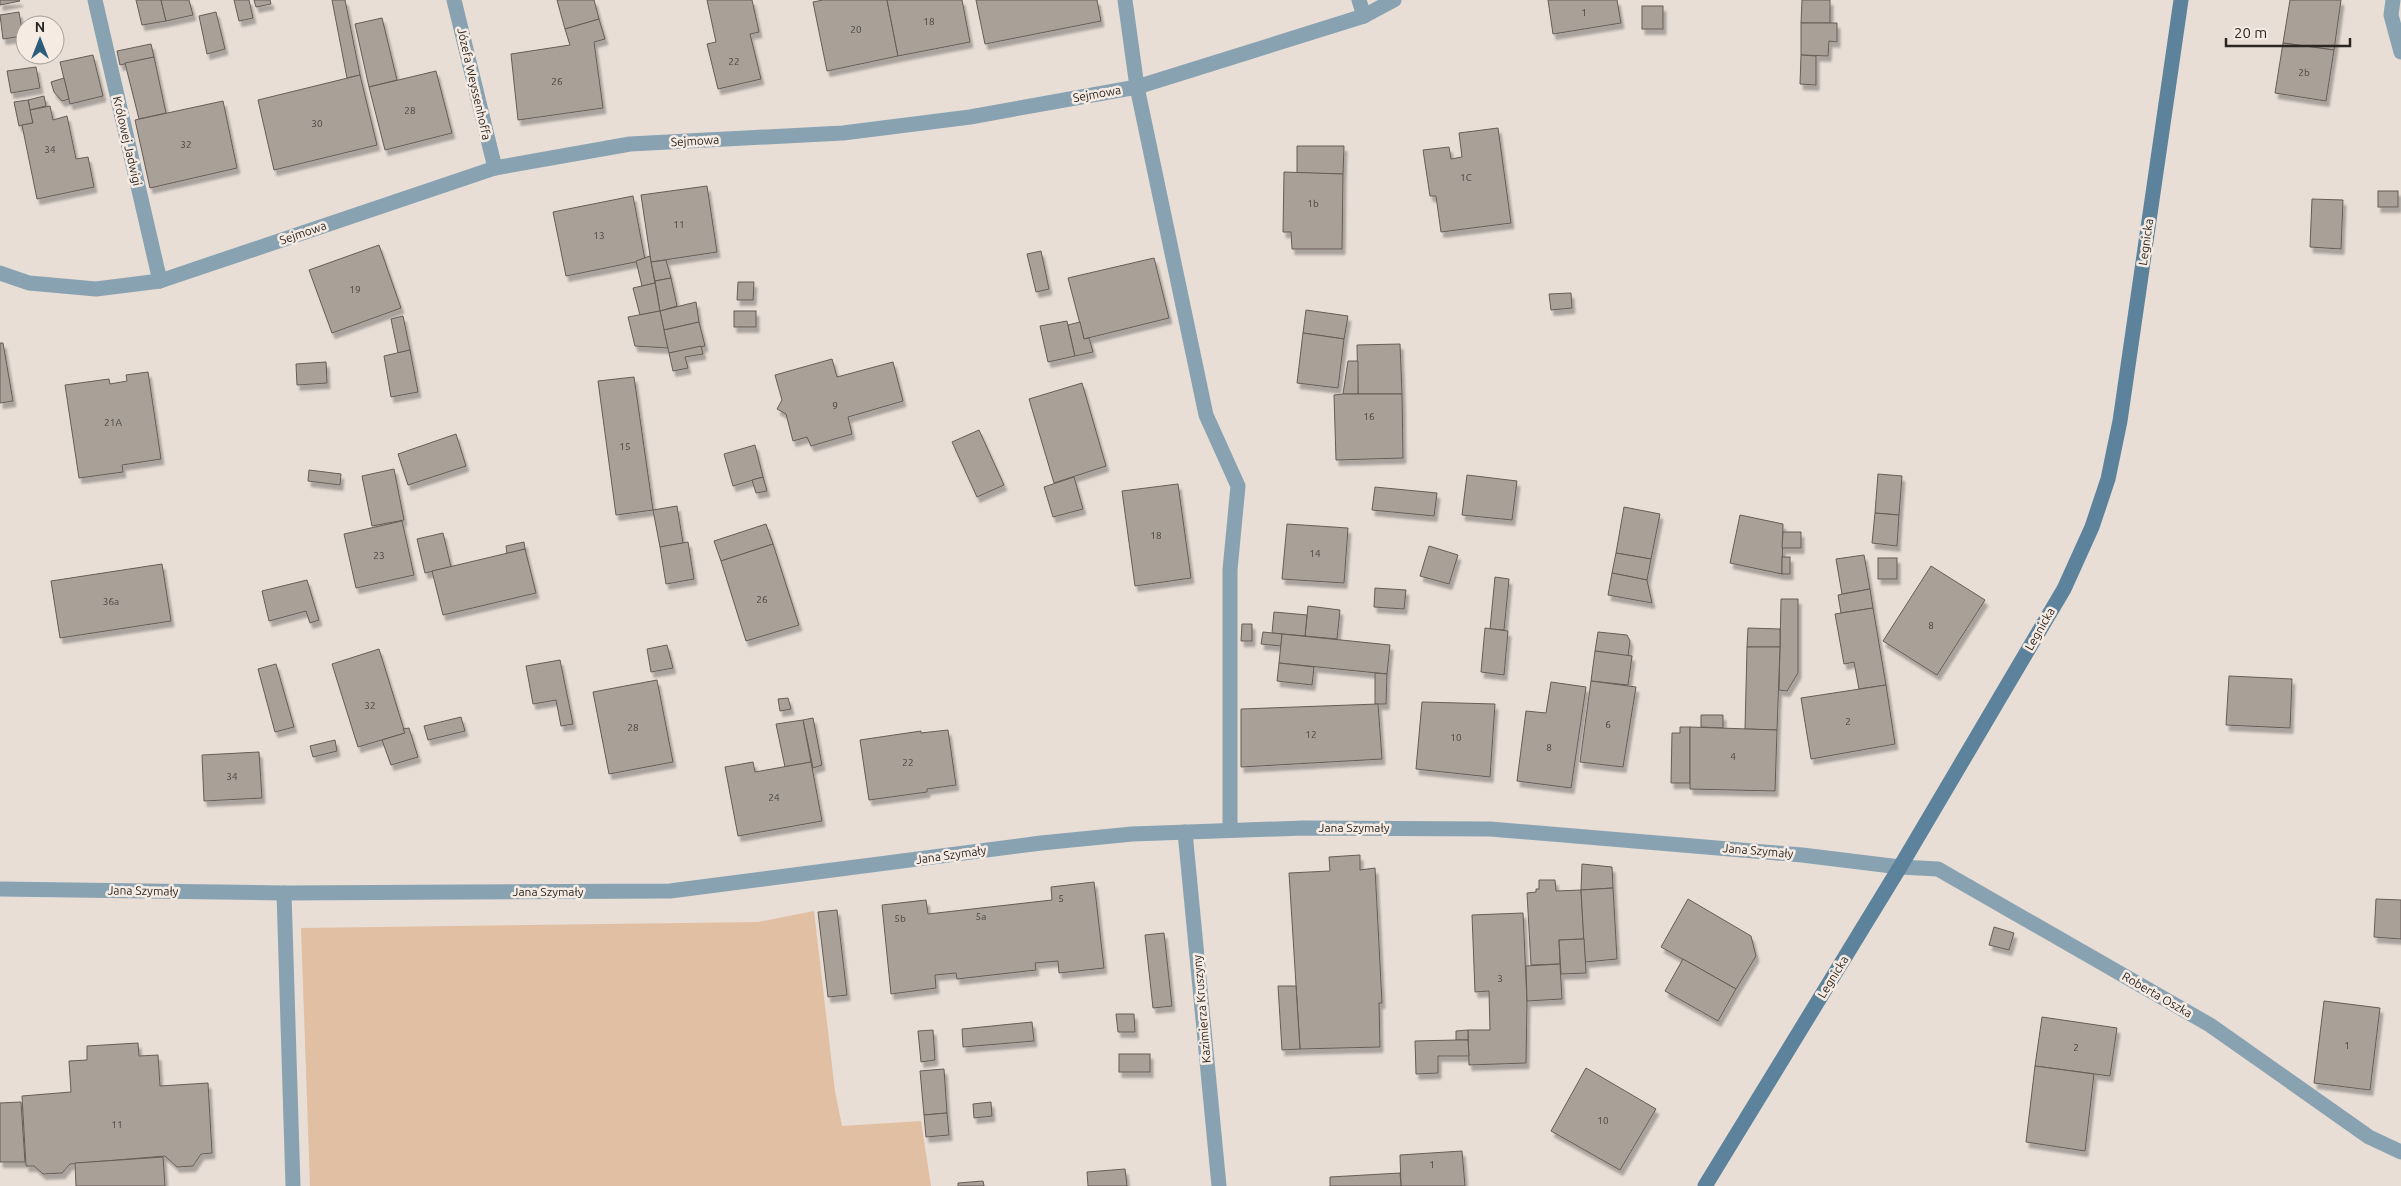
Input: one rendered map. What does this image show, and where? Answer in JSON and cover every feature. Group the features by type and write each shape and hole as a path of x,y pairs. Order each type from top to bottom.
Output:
{"main road":[{"name":"Legnicka","path":"1705,1186 1900,867 2064,589 2095,519 2108,479 2120,421 2181,0"}],"street":[{"name":"Królowej Jadwigi","path":"95,0 160,281"},
{"name":"Józefa Weyssenhoffa","path":"454,0 495,168"},
{"path":"1125,0 1137,86 1206,415 1238,486 1230,570 1230,830"},
{"path":"1359,0 1364,16"},
{"name":"Sejmowa","path":"0,273 29,283 96,289 160,281 495,168 630,144 843,133 970,117 1137,86 1364,16 1394,0"},
{"path":"2394,0 2391,15 2401,52"},
{"name":"Jana Szymały","path":"0,888 284,893 670,891 1041,843 1132,834 1230,830 1490,829 1802,855 1900,867"},
{"name":"Kazimierza Kruszyny","path":"1185,832 1219,1186"},
{"name":"Roberta Oszka","path":"1900,867 1938,869 2210,1025 2368,1138 2401,1152"},
{"path":"284,893 293,1186"}],"shaded area":[{"path":"814,911 835,1091 842,1126 921,1121 931,1186 310,1186 301,928 758,922"}],"building":[{"path":"0,0 19,0 20,1 0,5"},
{"path":"136,0 161,0 166,21 142,25"},
{"path":"161,0 189,0 193,15 166,21"},
{"path":"234,0 249,0 253,18 239,21"},
{"path":"254,0 270,0 271,4 256,7"},
{"path":"332,0 345,0 360,75 347,78"},
{"path":"557,0 594,0 599,19 565,29"},
{"path":"707,0 752,0 759,32 750,34 761,79 718,89 707,44 716,42"},
{"path":"823,0 887,0 898,56 827,71 813,2"},
{"path":"887,0 962,0 970,42 898,56"},
{"path":"976,0 1097,0 1101,21 985,44"},
{"path":"1548,0 1617,0 1621,23 1553,34"},
{"path":"1802,0 1830,0 1830,23 1801,23"},
{"path":"2290,0 2341,0 2334,50 2283,43"},
{"path":"1642,6 1663,6 1663,29 1642,29"},
{"path":"19,12 20,15 15,15 15,37 3,39 0,15"},
{"path":"216,12 225,49 207,54 199,16"},
{"path":"382,18 397,80 369,87 355,24"},
{"path":"599,19 605,39 594,42 603,108 518,120 511,54 570,45 565,29"},
{"path":"1801,23 1837,23 1837,42 1829,41 1828,56 1801,55"},
{"path":"2283,43 2334,50 2326,101 2275,93"},
{"path":"151,44 154,57 120,65 117,51"},
{"path":"93,55 103,96 70,104 61,65 65,65 65,61"},
{"path":"1801,55 1816,56 1816,85 1800,84"},
{"path":"154,57 166,113 139,119 125,63"},
{"path":"36,67 40,88 11,93 7,71"},
{"path":"436,71 452,133 385,150 369,87"},
{"path":"360,75 377,145 274,170 258,100"},
{"path":"64,78 69,99 62,101 54,92 51,82"},
{"path":"44,96 46,106 30,110 28,100"},
{"path":"28,100 33,123 19,126 14,102"},
{"path":"223,101 237,168 150,188 135,120"},
{"path":"50,106 53,120 67,116 76,159 88,157 94,187 37,199 22,125 33,123 30,110"},
{"path":"1498,128 1511,223 1441,232 1436,196 1430,196 1423,150 1449,147 1451,159 1462,157 1459,133"},
{"path":"1297,146 1344,146 1343,174 1297,173"},
{"path":"1284,172 1343,174 1342,249 1292,249 1291,232 1283,232"},
{"path":"707,186 717,252 651,262 641,195"},
{"path":"2378,191 2398,191 2398,207 2378,207"},
{"path":"633,196 645,260 566,276 553,212"},
{"path":"2312,199 2343,200 2341,249 2310,247"},
{"path":"379,245 401,308 332,333 309,270"},
{"path":"1041,251 1049,289 1036,292 1027,254"},
{"path":"650,256 655,283 642,286 636,261"},
{"path":"1154,258 1169,318 1084,339 1068,278"},
{"path":"666,260 671,278 655,281 651,262"},
{"path":"671,278 677,306 660,311 655,281"},
{"path":"738,282 754,282 753,300 737,300"},
{"path":"655,283 660,311 640,315 633,288"},
{"path":"1571,293 1572,308 1551,310 1549,294"},
{"path":"696,302 699,322 664,330 660,311"},
{"path":"1306,310 1348,316 1344,339 1303,333"},
{"path":"660,311 668,348 635,346 628,317"},
{"path":"734,311 756,311 756,327 734,327"},
{"path":"403,316 410,350 398,353 391,319"},
{"path":"1067,321 1075,356 1048,362 1040,326"},
{"path":"699,322 705,346 669,353 664,330"},
{"path":"1080,322 1084,339 1089,338 1093,352 1075,356 1068,325"},
{"path":"1303,333 1344,339 1338,388 1297,383"},
{"path":"0,343 3,343 13,401 0,403"},
{"path":"1400,344 1402,394 1358,394 1357,345"},
{"path":"701,346 703,354 685,357 688,368 673,371 669,353"},
{"path":"410,350 418,392 391,397 384,356"},
{"path":"832,359 837,377 893,362 903,401 848,417 852,434 811,446 807,437 793,441 786,414 777,409 782,400 775,375"},
{"path":"1348,361 1358,361 1358,394 1343,394"},
{"path":"326,362 327,383 297,385 296,364"},
{"path":"148,372 161,459 122,465 123,472 79,478 65,385 109,379 110,384 127,381 126,375"},
{"path":"634,377 653,510 616,515 598,381"},
{"path":"1082,383 1106,466 1054,483 1029,399"},
{"path":"1402,394 1403,458 1336,460 1334,395"},
{"path":"979,430 1004,485 977,497 952,442"},
{"path":"456,434 466,466 408,485 398,454"},
{"path":"755,445 763,477 733,486 724,454"},
{"path":"394,469 404,520 372,526 362,476"},
{"path":"309,470 341,474 340,485 308,481"},
{"path":"1878,474 1902,476 1899,515 1875,513"},
{"path":"1467,475 1517,481 1512,520 1462,515"},
{"path":"763,477 767,491 756,493 752,480"},
{"path":"1074,477 1083,509 1053,517 1044,487"},
{"path":"1178,484 1191,578 1135,586 1122,491"},
{"path":"1375,487 1437,493 1434,516 1372,510"},
{"path":"677,506 683,543 660,547 653,510"},
{"path":"1624,507 1660,514 1651,559 1616,553"},
{"path":"1875,513 1899,515 1897,546 1872,543"},
{"path":"1740,515 1783,524 1782,574 1730,563"},
{"path":"402,521 414,575 356,588 344,534"},
{"path":"766,524 773,544 721,561 714,541"},
{"path":"1287,524 1348,528 1344,583 1282,579"},
{"path":"1783,532 1801,532 1801,548 1782,548"},
{"path":"443,533 451,567 425,573 417,539"},
{"path":"524,542 525,549 507,554 506,546"},
{"path":"688,542 694,579 666,584 660,547"},
{"path":"773,544 799,625 746,641 721,561"},
{"path":"1429,546 1458,555 1449,584 1420,576"},
{"path":"525,549 536,593 443,615 432,571"},
{"path":"1616,553 1651,559 1647,580 1612,573"},
{"path":"1864,555 1870,589 1842,594 1836,559"},
{"path":"1782,557 1790,557 1790,574 1782,574"},
{"path":"1878,558 1897,558 1897,579 1878,579"},
{"path":"162,564 171,621 60,638 51,581"},
{"path":"1931,566 1985,600 1937,675 1883,641"},
{"path":"1612,573 1647,580 1652,603 1608,595"},
{"path":"1495,577 1509,579 1504,630 1490,629"},
{"path":"307,580 319,620 310,623 306,611 269,621 262,591"},
{"path":"1375,588 1406,590 1404,609 1374,607"},
{"path":"1870,589 1873,608 1841,613 1838,595"},
{"path":"1781,599 1798,599 1798,673 1787,691 1779,690"},
{"path":"1308,606 1340,610 1337,639 1305,636"},
{"path":"1873,608 1886,685 1859,689 1854,662 1844,664 1835,614"},
{"path":"1274,612 1307,615 1305,636 1272,633"},
{"path":"1242,624 1252,624 1252,641 1241,641"},
{"path":"1485,628 1508,631 1504,675 1481,672"},
{"path":"1748,628 1780,629 1780,647 1747,647"},
{"path":"1263,632 1282,634 1281,646 1261,644"},
{"path":"1598,632 1627,635 1630,641 1628,656 1595,651"},
{"path":"1282,634 1390,645 1387,674 1279,663"},
{"path":"667,645 673,668 651,672 647,649"},
{"path":"1747,647 1780,647 1777,730 1745,729"},
{"path":"379,649 405,733 358,747 332,664"},
{"path":"1595,651 1632,656 1628,685 1591,681"},
{"path":"560,660 573,724 561,726 556,700 533,704 526,666"},
{"path":"1279,663 1314,667 1312,685 1277,681"},
{"path":"276,664 294,727 275,732 258,669"},
{"path":"1375,673 1387,674 1386,704 1375,704"},
{"path":"2229,676 2292,679 2290,728 2226,725"},
{"path":"657,680 673,762 609,774 593,692"},
{"path":"1591,681 1636,687 1623,767 1580,762"},
{"path":"1551,682 1586,687 1571,788 1517,781 1526,711 1546,713"},
{"path":"1886,685 1895,744 1811,759 1801,698"},
{"path":"788,698 791,709 780,711 778,699"},
{"path":"1422,702 1495,704 1490,777 1416,769"},
{"path":"1378,704 1382,759 1241,767 1241,709"},
{"path":"1701,715 1723,715 1723,728 1701,727"},
{"path":"461,717 465,731 428,740 424,726"},
{"path":"813,718 822,765 813,768 803,720"},
{"path":"803,720 811,762 785,767 776,724"},
{"path":"1680,727 1690,727 1690,783 1671,783 1672,733 1680,733"},
{"path":"1690,727 1777,730 1775,791 1690,789"},
{"path":"409,728 418,757 391,765 382,740 405,733 403,729"},
{"path":"948,730 956,785 927,789 927,792 869,800 860,740 921,731 921,733"},
{"path":"335,740 337,751 313,757 310,746"},
{"path":"259,752 262,798 204,801 202,755"},
{"path":"753,762 755,772 811,762 822,821 738,836 725,767"},
{"path":"1360,855 1360,870 1375,868 1382,1003 1379,1003 1380,1047 1300,1049 1289,873 1330,871 1329,857"},
{"path":"1582,864 1612,867 1613,888 1581,890"},
{"path":"1539,880 1555,880 1556,891 1581,890 1584,939 1559,940 1560,964 1531,965 1527,893 1536,892 1536,889 1539,889"},
{"path":"1094,882 1104,968 1059,973 1058,961 1035,963 1036,970 957,979 956,973 935,975 936,988 891,994 882,905 926,900 928,914 1052,900 1051,887"},
{"path":"1613,888 1617,959 1585,962 1581,890"},
{"path":"1688,899 1751,936 1756,956 1736,989 1661,947"},
{"path":"2376,899 2401,900 2401,939 2374,937"},
{"path":"837,910 847,995 828,997 818,912"},
{"path":"1523,913 1527,1001 1526,1063 1469,1065 1468,1030 1490,1030 1489,991 1475,992 1472,915"},
{"path":"1994,927 2014,933 2009,950 1989,945"},
{"path":"1164,933 1172,1006 1153,1008 1145,935"},
{"path":"1584,939 1586,973 1561,974 1559,940"},
{"path":"1683,959 1736,989 1718,1021 1665,991"},
{"path":"1560,964 1562,999 1527,1001 1526,966"},
{"path":"1278,986 1296,986 1300,1049 1282,1050"},
{"path":"2324,1001 2380,1008 2370,1090 2314,1083"},
{"path":"1116,1014 1134,1014 1135,1032 1118,1032"},
{"path":"2042,1017 2117,1028 2110,1076 2035,1066"},
{"path":"1032,1022 1034,1041 963,1047 962,1029"},
{"path":"933,1030 935,1060 921,1062 918,1031"},
{"path":"1468,1030 1468,1040 1456,1040 1456,1031"},
{"path":"1468,1040 1469,1056 1438,1056 1438,1073 1416,1074 1415,1041"},
{"path":"138,1043 139,1056 158,1055 160,1086 208,1083 212,1153 201,1154 193,1166 177,1167 165,1156 70,1164 62,1173 43,1174 34,1166 26,1166 22,1096 71,1092 69,1061 87,1060 87,1046"},
{"path":"1119,1054 1150,1054 1150,1072 1119,1072"},
{"path":"2035,1066 2094,1074 2085,1151 2026,1142"},
{"path":"1586,1068 1656,1109 1620,1170 1551,1131"},
{"path":"944,1069 947,1113 924,1115 920,1071"},
{"path":"21,1102 25,1162 0,1162 0,1103"},
{"path":"991,1102 992,1116 974,1118 973,1104"},
{"path":"947,1113 949,1135 926,1137 924,1115"},
{"path":"1462,1151 1465,1186 1401,1186 1400,1155"},
{"path":"163,1157 165,1186 76,1186 75,1163"},
{"path":"1125,1169 1127,1186 1088,1186 1087,1172"},
{"path":"1400,1173 1401,1186 1330,1186 1330,1177"},
{"path":"983,1181 984,1186 958,1186 958,1183"}]}
